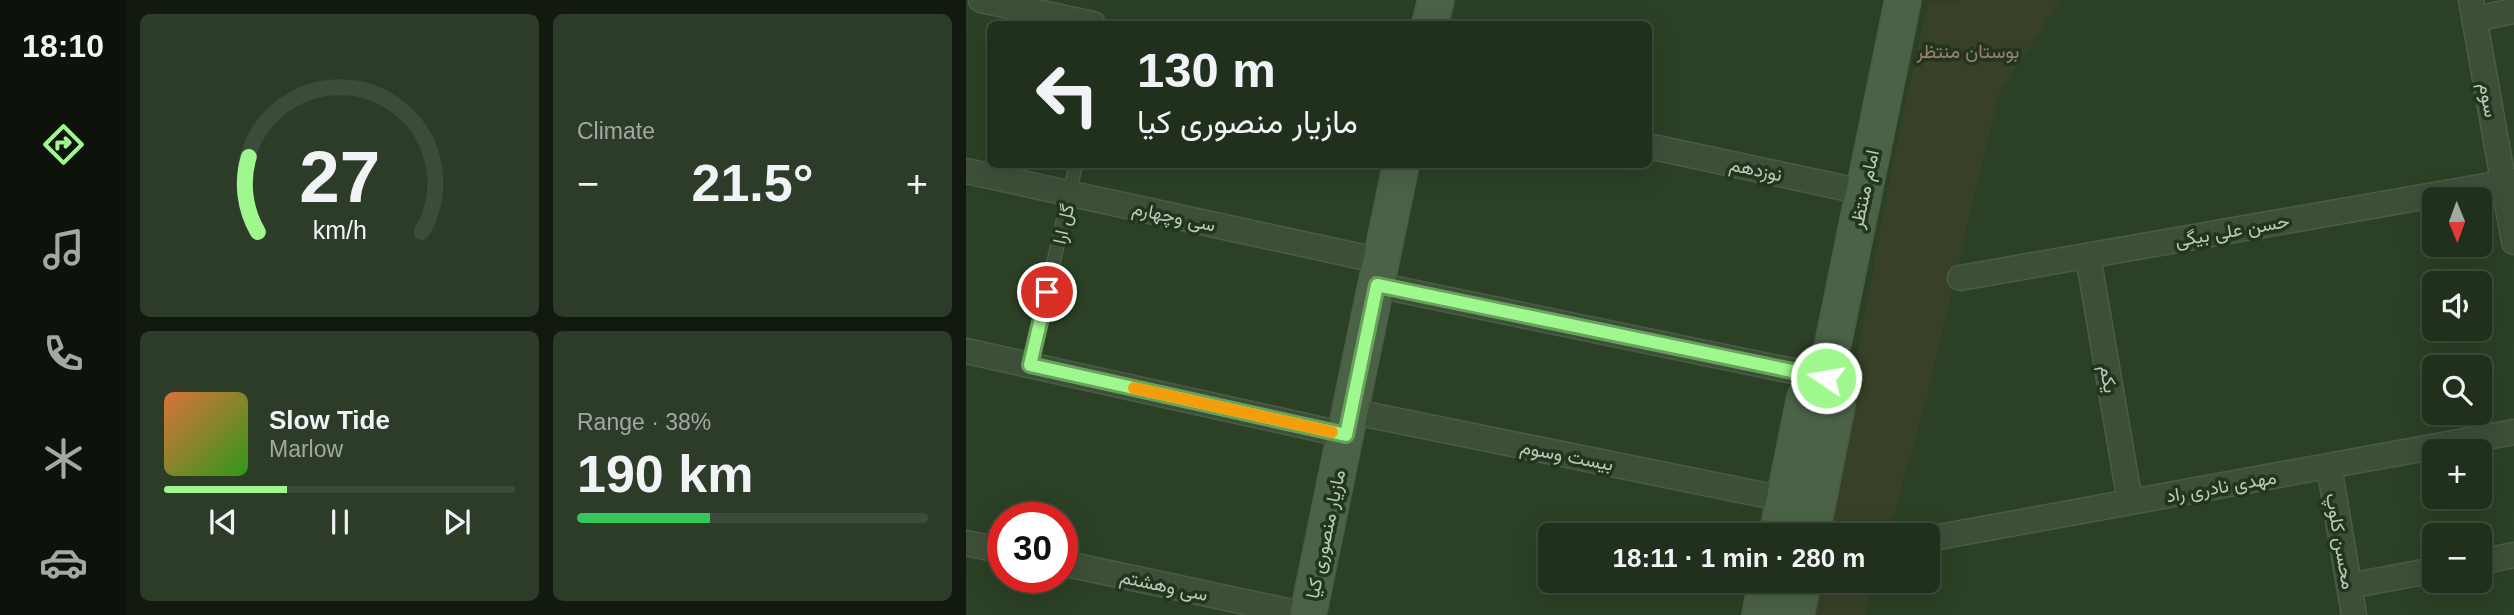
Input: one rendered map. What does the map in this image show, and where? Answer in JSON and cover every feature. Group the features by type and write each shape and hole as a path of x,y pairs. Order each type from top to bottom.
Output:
{"main road":[{"path":"1431,21 1436,0"},
{"name":"امام منتظر","path":"1814,523 1837,404 1826,378 1903,0"},
{"name":"مازیار منصوری کیا","path":"1307,615 1400,168"},
{"name":"امام منتظر","path":"1779,523 1805,397 1826,378"},
{"path":"1760,615 1765,593"},
{"path":"1796,615 1801,593"}],"street":[{"path":"981,0 1018,4 1082,21"},
{"path":"2473,10 2514,11"},
{"name":"سوم","path":"2473,10 2509,182 2514,242"},
{"name":"نوزدهم","path":"1652,147 1863,192"},
{"name":"سی وچهارم","path":"966,171 1070,194 1379,273 1826,378"},
{"name":"حسن علی بیگی","path":"1961,278 2509,182"},
{"name":"یکم","path":"2088,256 2130,502"},
{"name":"بیست وسوم","path":"966,351 1348,423 1784,499"},
{"name":"مهدی نادری راد","path":"1940,537 2514,432"},
{"name":"محسن کلوپ","path":"2329,466 2354,615"},
{"path":"966,543 987,548"},
{"path":"2492,560 2514,555"},
{"name":"سی وهشتم","path":"1078,566 1307,615"},
{"path":"2349,586 2422,572"}],"lane":[{"name":"گل ارا","path":"1030,365 1075,168"}],"green space":[{"name":"بوستان منتظر","path":"2060,0 1998,96 1928,393 1891,523 1829,523 1886,200 1929,1"},
{"path":"1817,593 1871,593 1865,615 1813,615"}],"slow traffic":[{"path":"1134,388 1332,432"}],"route":[{"path":"1047,292 1030,365 1346,435 1377,285 1826,378"}]}
